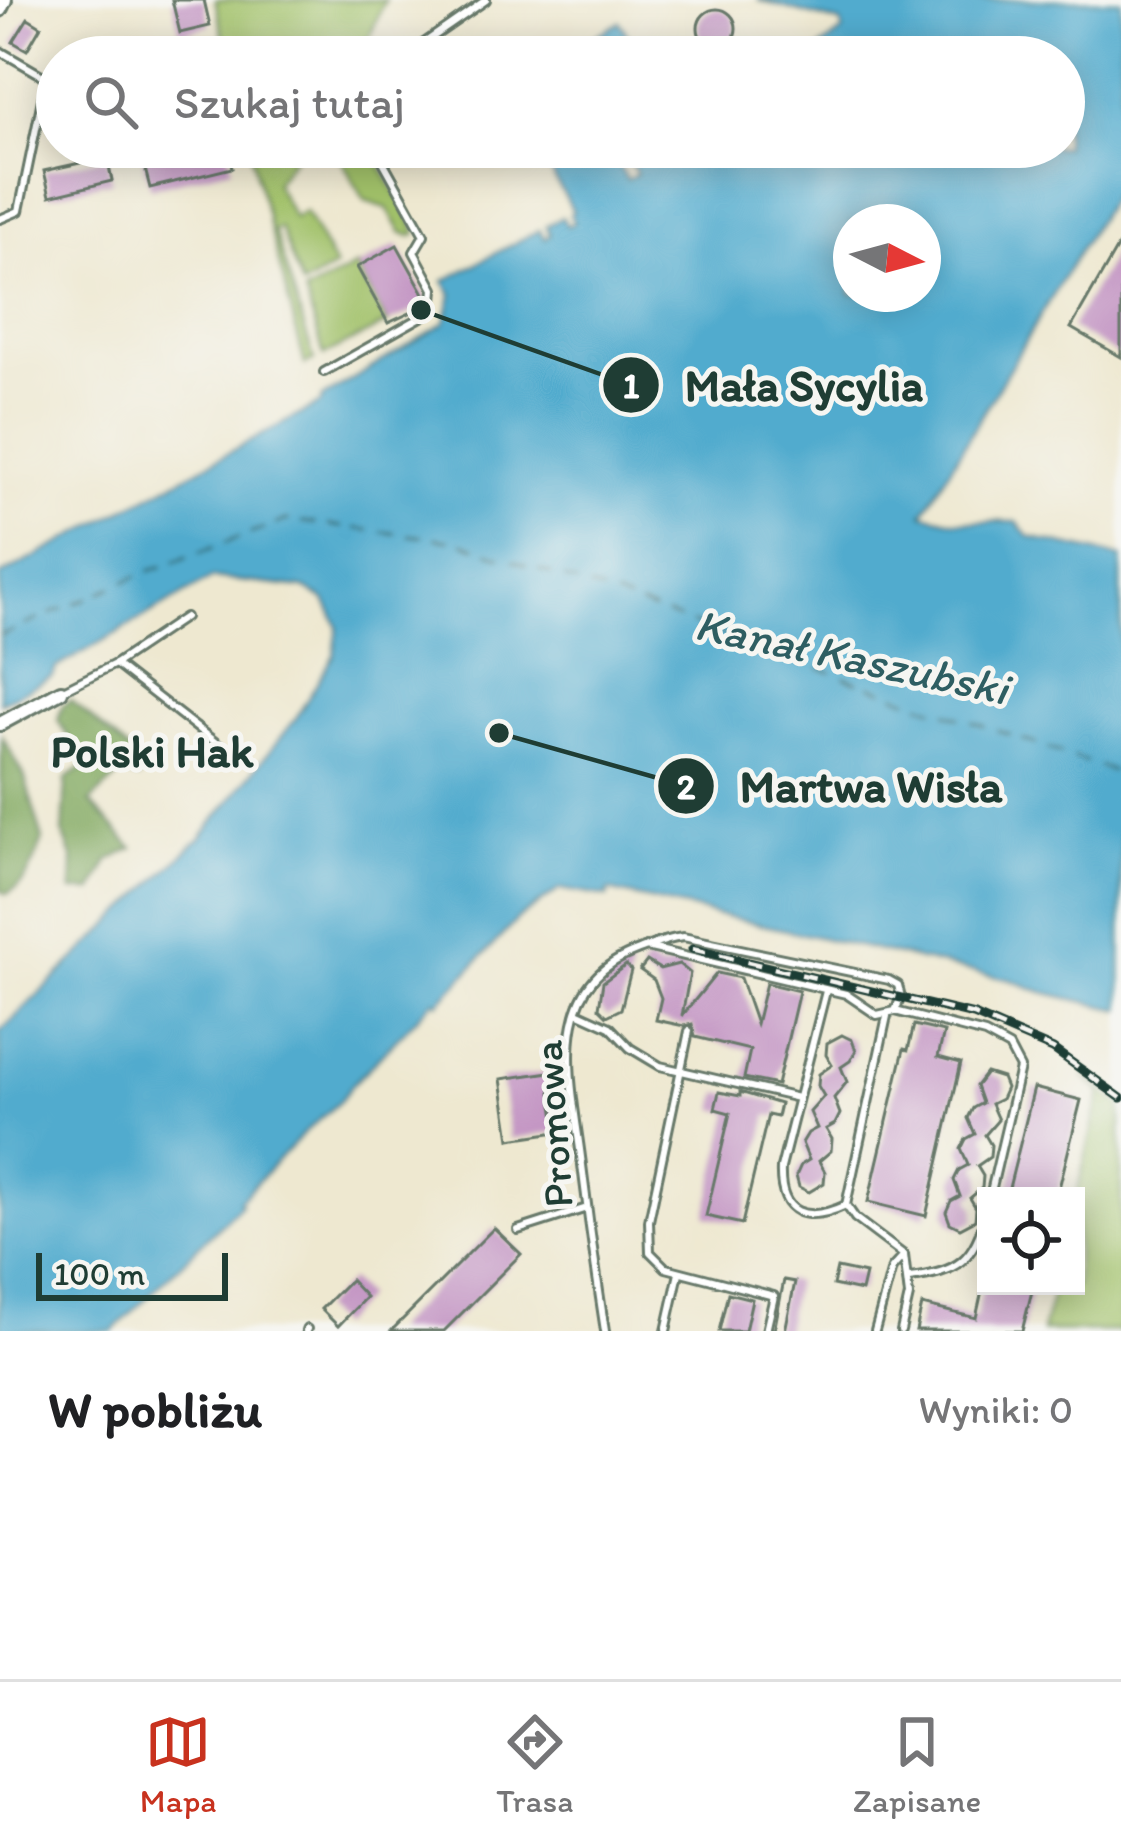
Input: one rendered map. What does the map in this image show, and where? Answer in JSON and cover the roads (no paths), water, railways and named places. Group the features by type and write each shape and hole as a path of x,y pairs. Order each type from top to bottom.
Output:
{"street":[{"path":"0,10 5,0"},
{"path":"0,724 61,692"}],"lane":[{"path":"434,36 486,0"},
{"path":"0,51 36,74"},
{"path":"0,219 19,212 36,129"},
{"path":"324,372 432,311 434,290 414,251 424,235 387,168"},
{"path":"61,692 115,664 184,617"},
{"path":"115,664 224,749"},
{"path":"646,947 665,939 698,939 889,980 902,992 891,1014 846,1205 855,1218 904,1256 909,1278 901,1331"},
{"path":"646,947 846,994 878,1016 891,1014 985,1034 1009,1047 1019,1068 992,1187"},
{"name":"Promowa","path":"605,1331 568,1042 594,974 615,958 646,947"},
{"path":"826,989 782,1168 781,1189 786,1202 797,1211 823,1216 846,1205"},
{"path":"577,1012 610,1028 647,1060 799,1099"},
{"path":"689,1031 647,1238 657,1262 680,1273 774,1296 766,1331"},
{"path":"518,1229 587,1208"},
{"path":"909,1278 949,1269 977,1246"},
{"path":"875,1331 892,1268 904,1256"},
{"path":"666,1331 680,1273"}],"water":[{"name":"Kanał Kaszubski","path":"757,0 1121,0 1121,180 923,514 955,521 1017,522 1029,537 1121,557 1121,1010 1011,980 609,891 607,897 560,889 518,919 438,1003 434,1000 113,1331 0,1331 0,1032 201,837 296,718 334,655 338,626 325,600 304,588 212,578 56,668 53,676 0,703 0,576 321,403 322,398 445,323 452,294 444,281 539,230 545,239 550,235 546,226 562,217 567,226 574,223 573,211 549,168 620,168 627,180 637,174 633,168 1085,168 1085,36 836,36 843,31 841,23"},
{"path":"620,22 628,36 596,36"}],"railway":[{"path":"692,949 974,1015 1053,1049 1121,1098"}],"place":[{"name":"Mała Sycylia","path":"421,310"},
{"name":"Martwa Wisła","path":"499,733"}],"district":[{"name":"Polski Hak","path":"152,751"}]}
